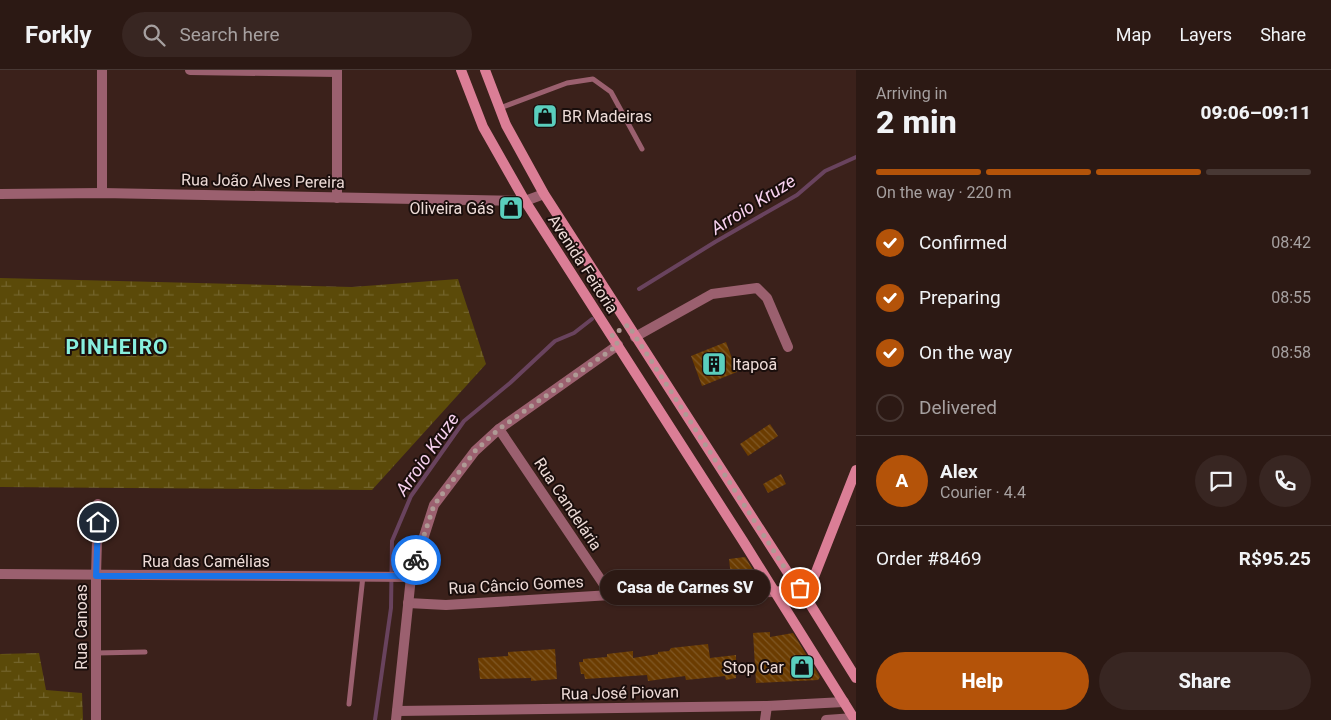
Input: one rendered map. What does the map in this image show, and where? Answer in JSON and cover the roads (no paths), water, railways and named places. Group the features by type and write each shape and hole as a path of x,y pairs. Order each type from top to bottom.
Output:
{"main road":[{"name":"Avenida Feitoria","path":"460,70 483,127 524,201 612,335 855,719"},
{"name":"Avenida Feitoria","path":"485,70 506,125 544,194 790,576 800,588 856,678"},
{"path":"612,335 628,325"},
{"path":"774,592 800,588 814,577 856,470"}],"street":[{"path":"102,70 102,193"},
{"path":"190,70 337,71 336,198"},
{"name":"Rua João Alves Pereira","path":"0,194 102,193 524,201"},
{"path":"524,201 544,194"},
{"path":"635,337 712,294 757,288 767,298 788,347"},
{"path":"396,716 411,576 434,505 475,451 499,429 618,345"},
{"name":"Rua Candelária","path":"499,429 611,595"},
{"name":"Rua Canoas","path":"96,720 98,504"},
{"name":"Rua das Camélias","path":"0,574 96,576 411,576"},
{"name":"Rua Câncio Gomes","path":"408,603 446,605 611,595 774,592"},
{"name":"Rua José Piovan","path":"396,716 766,706 844,702"},
{"path":"766,706 766,720"},
{"path":"826,720 855,719"}],"lane":[{"path":"500,108 567,83 593,79 611,92 642,150"},
{"path":"349,704 364,576"},
{"path":"96,653 145,652"}],"waterway":[{"name":"Arroio Kruze","path":"639,289 715,242 797,195 825,171 856,157"},
{"name":"Arroio Kruze","path":"375,720 391,608 392,541 411,496 464,421 510,383 555,341 574,333 592,319"}],"place":[{"name":"BR Madeiras","path":"545,116"},
{"name":"Oliveira Gás","path":"511,208"},
{"name":"Itapoã","path":"714,364"},
{"name":"Casa de Carnes SV","path":"800,588"},
{"name":"Stop Car","path":"802,667"}],"district":[{"name":"PINHEIRO","path":"117,347"}]}
